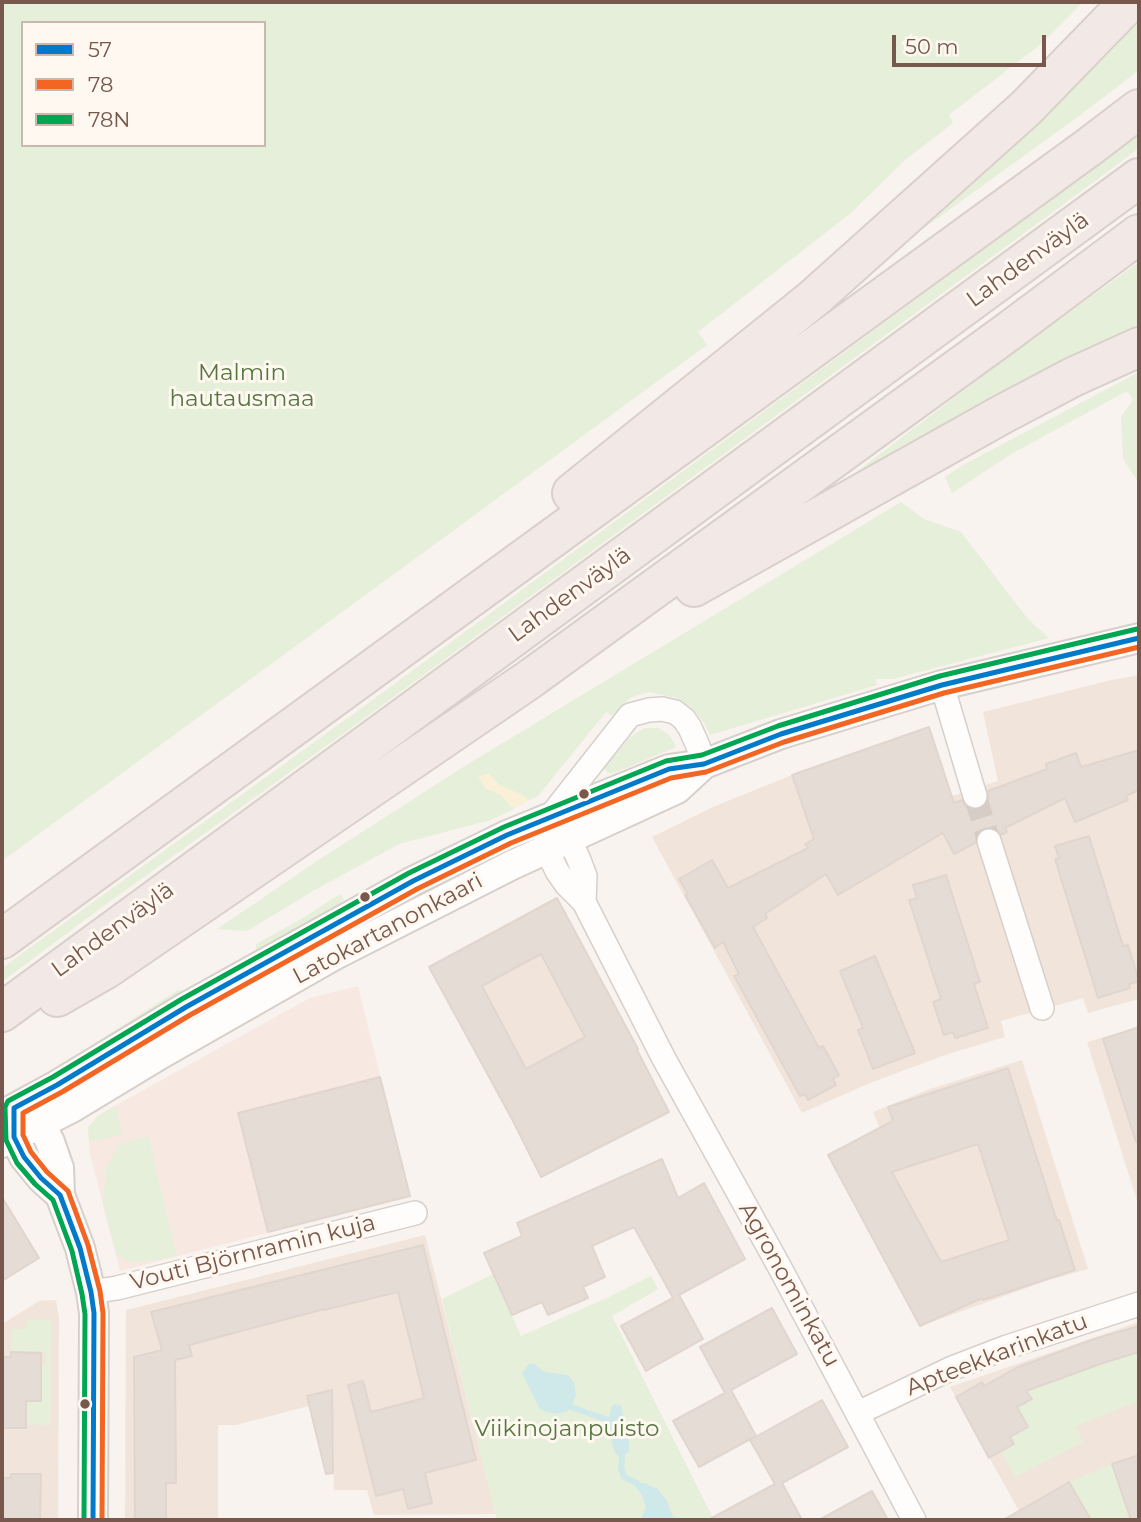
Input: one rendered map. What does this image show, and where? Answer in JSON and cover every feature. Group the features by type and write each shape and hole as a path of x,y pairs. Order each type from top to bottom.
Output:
{"highway":[{"path":"1026,108 1110,2"},
{"path":"350,685 574,492 814,298 1026,108 1129,2"},
{"path":"2,939 1139,109"},
{"name":"Lahdenväylä","path":"2,1012 1139,178"},
{"path":"2,1029 106,969 530,679 1139,234"},
{"path":"530,679 1001,415 1139,346"}],"street":[{"name":"Latokartanonkaari","path":"8,1126 57,1085 186,1007 413,881 507,835 669,769 704,764 780,734 942,685 1139,638"},
{"path":"942,685 975,796"},
{"path":"558,843 548,818 630,715 662,709 675,712 690,728 704,764"},
{"name":"Latokartanonkaari","path":"8,1126 41,1124 309,969 498,872 677,789 704,764"},
{"path":"989,841 1042,1008"},
{"name":"Agronominkatu","path":"558,843 566,884 584,902 667,1063 914,1520"},
{"path":"41,1124 59,1168 60,1195 80,1248 94,1313 93,1520"},
{"path":"8,1126 24,1157 41,1178 60,1195"},
{"name":"Vouti Björnramin kuja","path":"91,1292 117,1288 415,1213"},
{"name":"Apteekkarinkatu","path":"858,1413 962,1364 1139,1304"}],"shaded area":[{"path":"1139,675 1139,999 1088,1013 1083,998 1001,1021 1005,1037 948,1054 870,1083 802,1113 652,837 713,807 792,775 929,727 952,796 998,781 983,712"},
{"path":"557,898 638,1049 510,1118 429,967"},
{"path":"358,986 410,1196 120,1271 90,1154 88,1127 109,1109 310,998"},
{"path":"1139,1027 1139,1207 1087,1042"},
{"path":"1022,1060 1088,1269 1049,1280 920,1326 828,1155 879,1127 873,1112 930,1089"},
{"path":"425,1235 496,1514 374,1515 367,1490 334,1490 333,1435 324,1402 236,1425 218,1425 218,1520 125,1520 126,1310"},
{"path":"56,1300 59,1319 58,1520 2,1520 2,1324 39,1301"},
{"path":"1139,1322 1139,1520 1024,1520 950,1387"}],"green space":[{"name":"Malmin hautausmaa","path":"2,2 1083,2 1041,44 949,115 953,123 905,160 852,212 698,332 707,345 2,861"},
{"path":"1139,6 1139,70 866,270"},
{"path":"1139,135 1139,148 1110,170 2,982 2,968 363,707"},
{"path":"1139,262 1139,327 1015,389 855,481 851,476 997,365"},
{"path":"1139,372 1139,483 1123,459 1121,417 1133,400 1127,391 1013,453 952,493 945,477 965,464"},
{"path":"901,502 924,519 961,532 1028,619 1049,638 893,679 875,679 877,685 710,735 690,706 677,698 649,692 630,698 612,716 606,712 538,796 529,800 499,785 488,773 485,788 500,794 514,809 491,820 399,844 247,931 217,929 468,764"},
{"path":"645,728 659,728 670,736 676,747 619,771 607,772 604,768 630,737"},
{"path":"340,894 344,900 311,927 256,960 256,944"},
{"path":"178,990 202,991 62,1067 100,1040"},
{"path":"116,1105 122,1134 97,1141 89,1140 88,1127 98,1116"},
{"path":"148,1136 177,1256 140,1262 126,1261 116,1253 103,1204 106,1169 119,1144"},
{"name":"Viikinojanpuisto","path":"493,1274 521,1336 651,1276 658,1289 612,1316 714,1520 497,1520 442,1299"},
{"path":"27,1320 51,1320 50,1425 25,1424 26,1399 37,1363 46,1363 46,1351 11,1352 12,1329 26,1329"},
{"path":"1139,1352 1139,1401 1076,1426 1083,1442 1015,1477 1001,1451 1010,1437 1028,1427 1017,1407 1031,1399 1026,1391 1103,1364 1102,1360 1112,1360"},
{"path":"1112,1464 1131,1519 1091,1520 1069,1482"}],"sand":[{"path":"488,773 499,785 529,800 514,809 500,794 485,788 478,777"}],"water":[{"path":"529,1364 534,1364 545,1372 568,1375 574,1383 576,1395 566,1412 555,1414 540,1409 522,1373"},
{"path":"614,1404 621,1406 629,1440 629,1451 622,1457 615,1453 607,1426"},
{"path":"637,1483 658,1489 667,1501 674,1520 641,1520 646,1507 636,1487"}],"building":[{"path":"929,727 954,803 962,800 965,806 971,809 980,809 986,805 989,799 988,791 1047,769 1046,764 1076,753 1081,767 1139,750 1139,790 1126,796 1128,800 1075,822 1065,798 1005,828 1007,832 1001,835 998,830 984,828 978,832 975,843 954,854 943,833 838,895 826,874 765,914 767,918 753,927 819,1048 823,1046 839,1075 833,1079 836,1085 808,1100 805,1094 800,1096 734,976 739,974 723,942 715,948 679,879 712,860 728,888 808,848 805,844 814,839 792,775"},
{"path":"1089,836 1123,946 1128,945 1139,981 1129,984 1130,988 1098,998 1055,859 1059,858 1055,846"},
{"path":"946,875 980,982 974,984 988,1028 955,1038 953,1032 944,1035 933,1002 941,999 909,900 917,898 913,885"},
{"path":"557,898 669,1112 541,1177 429,967","holes":["541,954 585,1037 526,1069 482,986"]},
{"path":"875,956 915,1053 873,1069 858,1030 863,1028 840,971"},
{"path":"1139,1027 1139,1141 1136,1142 1103,1039"},
{"path":"1008,1068 1075,1270 983,1300 982,1298 920,1326 828,1155 893,1121 888,1107","holes":["978,1144 1009,1240 941,1262 892,1172"]},
{"path":"380,1077 410,1196 268,1232 238,1113"},
{"path":"662,1159 678,1198 704,1183 745,1259 679,1295 703,1339 646,1371 621,1326 673,1298 634,1227 592,1246 605,1277 583,1287 588,1298 548,1315 542,1302 512,1315 484,1253 522,1236 517,1223"},
{"path":"2,1197 39,1258 2,1281"},
{"path":"423,1245 476,1460 425,1473 432,1503 408,1509 403,1489 376,1496 348,1385 363,1381 371,1412 424,1398 398,1292 189,1345 192,1356 175,1360 176,1483 166,1483 166,1520 135,1520 134,1357 162,1350 151,1312"},
{"path":"772,1308 797,1354 731,1390 756,1436 699,1467 673,1421 725,1393 700,1347"},
{"path":"1139,1326 1139,1352 1026,1391 1032,1399 1017,1407 1028,1427 1010,1437 1014,1444 989,1458 956,1397 982,1382 984,1386 1016,1368 1094,1339"},
{"path":"11,1352 41,1353 41,1401 26,1401 26,1428 3,1428 2,1357 11,1357"},
{"path":"332,1390 333,1473 326,1474 307,1396"},
{"path":"822,1400 848,1447 782,1483 802,1520 708,1520 775,1484 750,1440"},
{"path":"1139,1455 1139,1520 1131,1520 1112,1464"},
{"path":"11,1474 41,1474 40,1520 2,1520 2,1478 11,1478"},
{"path":"1069,1482 1091,1520 1003,1520 1045,1496"},
{"path":"872,1491 888,1520 819,1520"}],"waterway":[{"path":"571,1407 608,1420 611,1427"},
{"path":"619,1450 624,1477 637,1483 641,1489"}],"tunnel":[{"path":"975,796 989,841"}],"transit line":[{"name":"78N","path":"84,1520 85,1314 82,1294 72,1251 53,1200 17,1163 6,1140 5,1107 8,1101 182,999 409,873 504,827 666,761 702,755 778,726 940,676 1137,629"},
{"name":"57","path":"93,1520 94,1313 91,1292 80,1248 60,1195 41,1178 24,1157 14,1137 14,1108 186,1007 413,881 507,835 669,769 704,764 781,734 942,685 1139,638"},
{"name":"78","path":"102,1520 103,1313 100,1291 88,1245 68,1191 47,1172 31,1152 23,1135 23,1113 190,1015 417,889 511,843 671,778 706,772 784,742 944,693 1139,647"}]}
